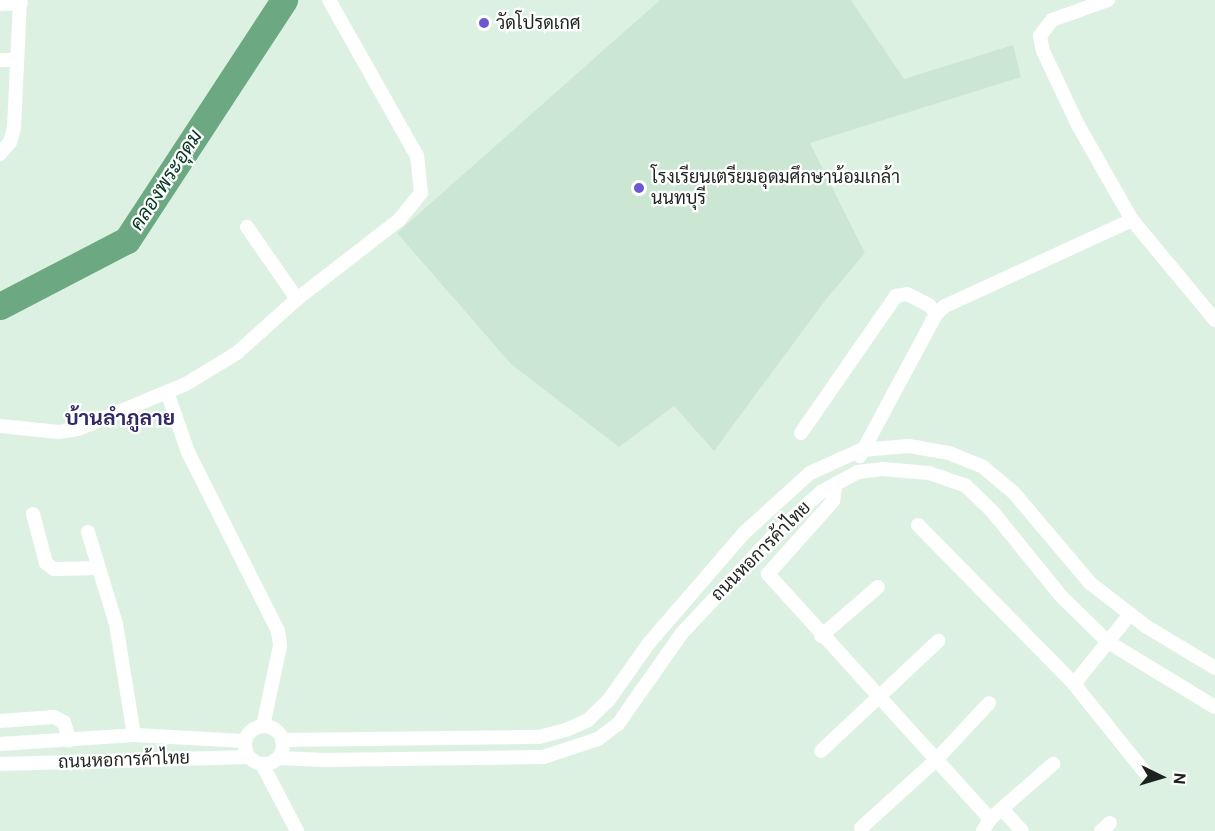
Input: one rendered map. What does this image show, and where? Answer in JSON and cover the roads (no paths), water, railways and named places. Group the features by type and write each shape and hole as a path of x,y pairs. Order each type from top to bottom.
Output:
{"street":[{"path":"0,426 59,432 78,429 167,392 237,353 297,299 399,220 421,193 417,156 329,0"},
{"path":"1108,0 1052,20 1040,36 1042,51 1078,125 1132,220 1215,320"},
{"path":"0,4 21,2 16,60 6,100 14,128 10,142 0,153"},
{"path":"0,60 16,60"},
{"path":"1132,220 945,306 936,314 861,450 858,472 929,472 966,486 992,511 1061,596 1108,642 1215,707"},
{"path":"247,227 297,299"},
{"path":"801,433 896,296 907,294 929,305 936,314"},
{"path":"167,392 188,452 278,631 280,646 263,726"},
{"name":"ถนนหอการค้าไทย","path":"282,740 539,736 588,720 608,701 649,643 744,533 810,472 861,450 909,446 949,453 983,466 1014,493 1090,583 1130,614 1215,668"},
{"name":"ถนนหอการค้าไทย","path":"0,764 249,757 262,764 279,758 478,759 543,757 572,750 597,739 618,724 682,633 752,556 821,492 835,487 858,472"},
{"path":"768,574 833,501 835,487"},
{"path":"33,514 46,563 54,569 99,568"},
{"path":"918,525 1074,684 1147,775"},
{"path":"88,532 116,624 134,735"},
{"path":"752,556 821,636 935,761 987,825 1053,764"},
{"path":"821,636 878,586"},
{"path":"1074,684 1130,614"},
{"path":"821,751 938,641"},
{"path":"861,828 935,761 989,703"},
{"path":"0,721 54,717 64,722 69,740"},
{"path":"249,757 245,741 251,730 263,726 275,729 282,740 279,758"},
{"name":"ถนนหอการค้าไทย","path":"0,744 134,735 245,741"},
{"path":"262,764 297,831"},
{"path":"1003,810 1022,831"}],"waterway":[{"name":"คลองพระอุดม","path":"0,306 127,240 284,0"}],"place":[{"name":"วัดโปรดเกศ","path":"484,23"},
{"name":"โรงเรียนเตรียมอุดมศึกษาน้อมเกล้า นนทบุรี","path":"639,188"}],"district":[{"name":"บ้านลำภูลาย","path":"120,418"}]}
